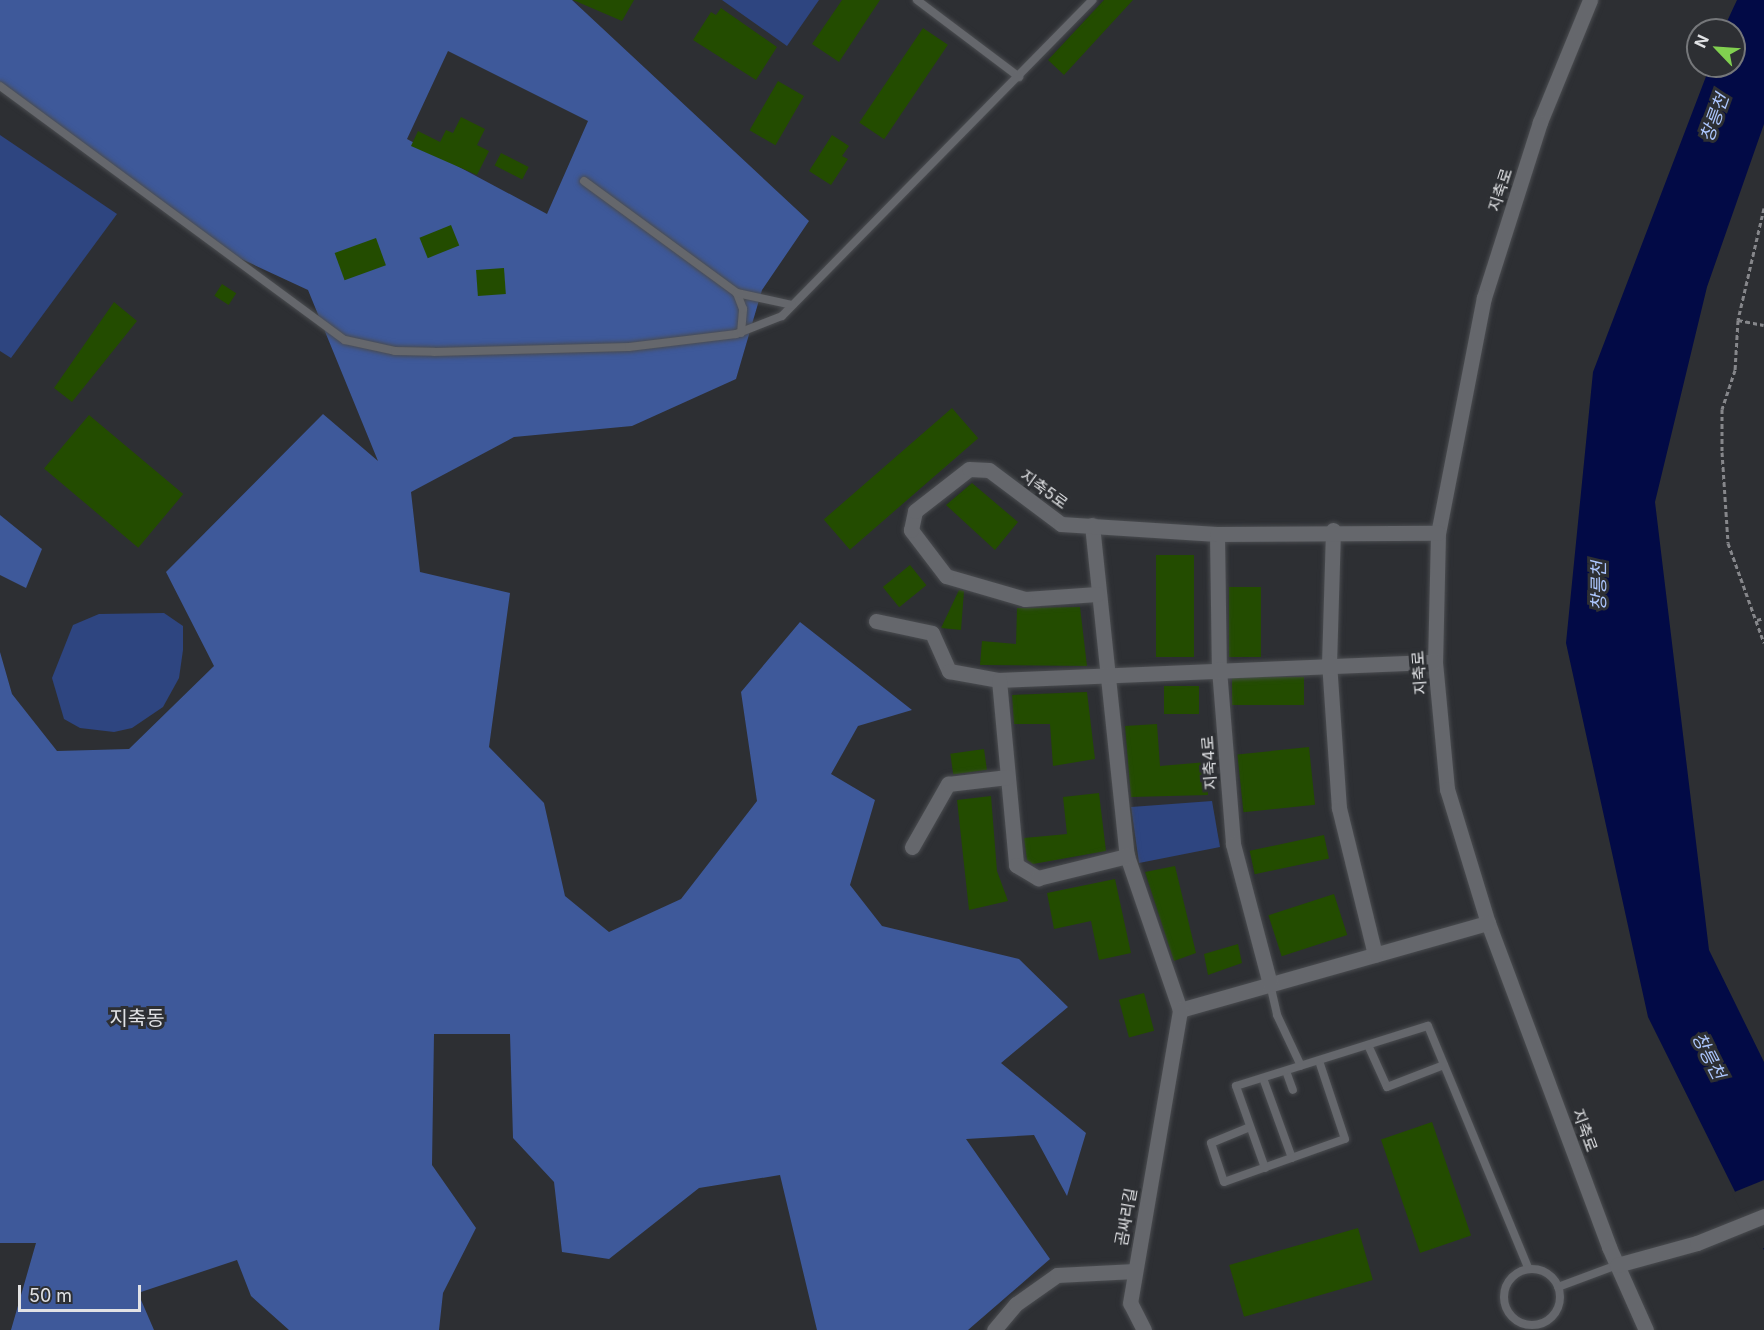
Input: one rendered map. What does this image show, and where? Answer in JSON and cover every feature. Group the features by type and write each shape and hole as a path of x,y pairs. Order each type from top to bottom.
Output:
{"street":[{"name":"지축로","path":"1591,1 1540,122 1484,297 1438,533 1435,662 1447,789 1488,923 1617,1265 1646,1330"},
{"name":"지축5로","path":"1097,594 1025,598 987,592 946,576 911,530 915,511 969,469 989,470 1048,518 1092,525 1217,534 1332,530 1438,533"},
{"path":"1092,525 1097,594 1127,856 1180,1010 1488,923"},
{"path":"1332,530 1329,662 1339,808 1375,955"},
{"name":"지축4로","path":"1217,534 1220,669 1233,844 1270,984"},
{"path":"876,621 932,633 949,671 999,680 1329,662 1435,662"},
{"path":"999,680 1016,865 1038,878 1127,856"},
{"path":"912,847 948,783 1008,777"},
{"name":"곰싸리길","path":"994,1330 1016,1304 1057,1275 1136,1271 1180,1010"},
{"path":"1617,1265 1697,1243 1764,1216"},
{"path":"1136,1271 1130,1303 1144,1330"}],"lane":[{"path":"917,0 1019,77"},
{"path":"0,86 345,340 395,351 511,352 629,347 741,333 766,326 792,305 920,170 1019,77 1092,0"},
{"path":"584,181 737,293 792,305"},
{"path":"737,293 743,309 741,333"},
{"path":"1270,984 1276,1015 1301,1066"},
{"path":"1265,1168 1236,1086 1428,1026 1528,1268"},
{"path":"1368,1045 1388,1087 1444,1065"},
{"path":"1250,1127 1211,1143 1224,1182 1345,1139 1319,1061"},
{"path":"1286,1071 1293,1090"},
{"path":"1263,1078 1292,1158"},
{"path":"1558,1287 1617,1265"},
{"path":"1528,1268 1547,1273 1558,1287 1559,1306 1548,1326 1520,1323 1507,1310 1507,1284 1528,1268"}],"path":[{"path":"1764,208 1738,320 1735,370 1722,409 1722,452 1728,543 1764,643"},
{"path":"1738,320 1764,325"},
{"path":"1756,620 1764,618"}],"shaded area":[{"path":"0,0 572,0 809,221 762,290 736,379 632,426 514,437 411,492 420,572 510,593 489,747 544,803 565,896 609,932 681,899 757,801 741,692 800,622 912,710 858,726 831,774 875,800 850,885 882,926 1019,959 1068,1007 1001,1063 1086,1133 1067,1196 1034,1135 966,1139 1050,1259 968,1330 817,1330 780,1175 699,1188 609,1259 562,1252 554,1182 513,1138 510,1034 434,1034 432,1165 476,1228 443,1293 439,1330 289,1330 251,1296 237,1260 138,1293 154,1330 11,1330 36,1243 0,1243 0,652 12,694 57,751 129,749 214,666 166,572 323,414 378,461 308,290 222,250 0,86","holes":["448,51 588,121 547,214 407,139"]},
{"path":"722,0 819,0 787,46"},
{"path":"0,135 117,214 11,358 0,351"},
{"path":"0,515 42,549 26,588 0,575"},
{"path":"164,613 183,626 183,650 179,678 163,707 132,728 114,732 80,728 64,719 52,678 73,625 99,614"},
{"path":"1212,801 1220,847 1139,863 1131,807"}],"water":[{"name":"창릉천","path":"1737,0 1764,0 1764,124 1707,287 1655,502 1709,950 1764,1062 1764,1250 1648,1017 1566,643 1593,372 1705,78 1746,78 1746,18 1729,18"}],"pier":[{"path":"1764,1180 1764,1248 1760,1249 1732,1193"}],"building":[{"path":"573,0 634,0 622,21"},
{"path":"842,0 880,0 839,62 812,44"},
{"path":"1104,0 1133,0 1064,75 1048,60"},
{"path":"721,8 777,47 756,80 693,40 711,12 716,15"},
{"path":"923,28 948,45 884,139 859,123"},
{"path":"778,81 804,96 775,145 750,130"},
{"path":"461,117 485,129 477,145 489,151 477,175 411,146 418,131 440,142 446,130 453,133"},
{"path":"832,135 849,146 842,156 848,159 831,185 809,171"},
{"path":"501,153 529,167 522,180 495,165"},
{"path":"451,225 459,245 428,258 419,238"},
{"path":"376,238 386,265 345,280 335,253"},
{"path":"504,268 506,294 478,296 476,270"},
{"path":"222,284 236,293 229,305 214,296"},
{"path":"114,302 137,321 72,402 54,388"},
{"path":"952,408 978,438 850,550 824,520"},
{"path":"89,415 183,494 138,548 44,469"},
{"path":"972,483 1018,522 995,550 946,505"},
{"path":"1156,555 1194,555 1194,657 1156,657"},
{"path":"910,565 926,585 899,607 883,587"},
{"path":"1229,587 1261,587 1261,657 1229,657"},
{"path":"959,590 964,591 961,630 941,628"},
{"path":"1080,607 1087,666 980,665 982,641 1016,644 1017,608"},
{"path":"1232,677 1304,677 1304,705 1232,705"},
{"path":"1164,686 1199,686 1199,714 1164,714"},
{"path":"1087,692 1095,759 1053,766 1050,724 1014,724 1012,695"},
{"path":"1157,724 1160,766 1207,762 1208,795 1131,797 1125,726"},
{"path":"1309,747 1315,805 1243,812 1237,755"},
{"path":"984,749 987,770 953,775 950,754"},
{"path":"1099,793 1106,851 1033,864 1027,860 1024,838 1067,834 1063,797"},
{"path":"991,796 997,871 1008,901 969,910 957,800"},
{"path":"1324,835 1329,858 1255,874 1250,851"},
{"path":"1175,866 1196,953 1174,961 1145,872"},
{"path":"1115,879 1131,953 1099,960 1091,921 1054,929 1047,893"},
{"path":"1334,894 1347,935 1282,956 1268,915"},
{"path":"1238,944 1242,963 1208,975 1204,954"},
{"path":"1144,993 1154,1031 1129,1037 1119,1000"},
{"path":"1432,1122 1471,1235 1420,1253 1381,1140"},
{"path":"1358,1228 1373,1280 1244,1317 1229,1265"}],"district":[{"name":"지축동","path":"137,1018"}]}
